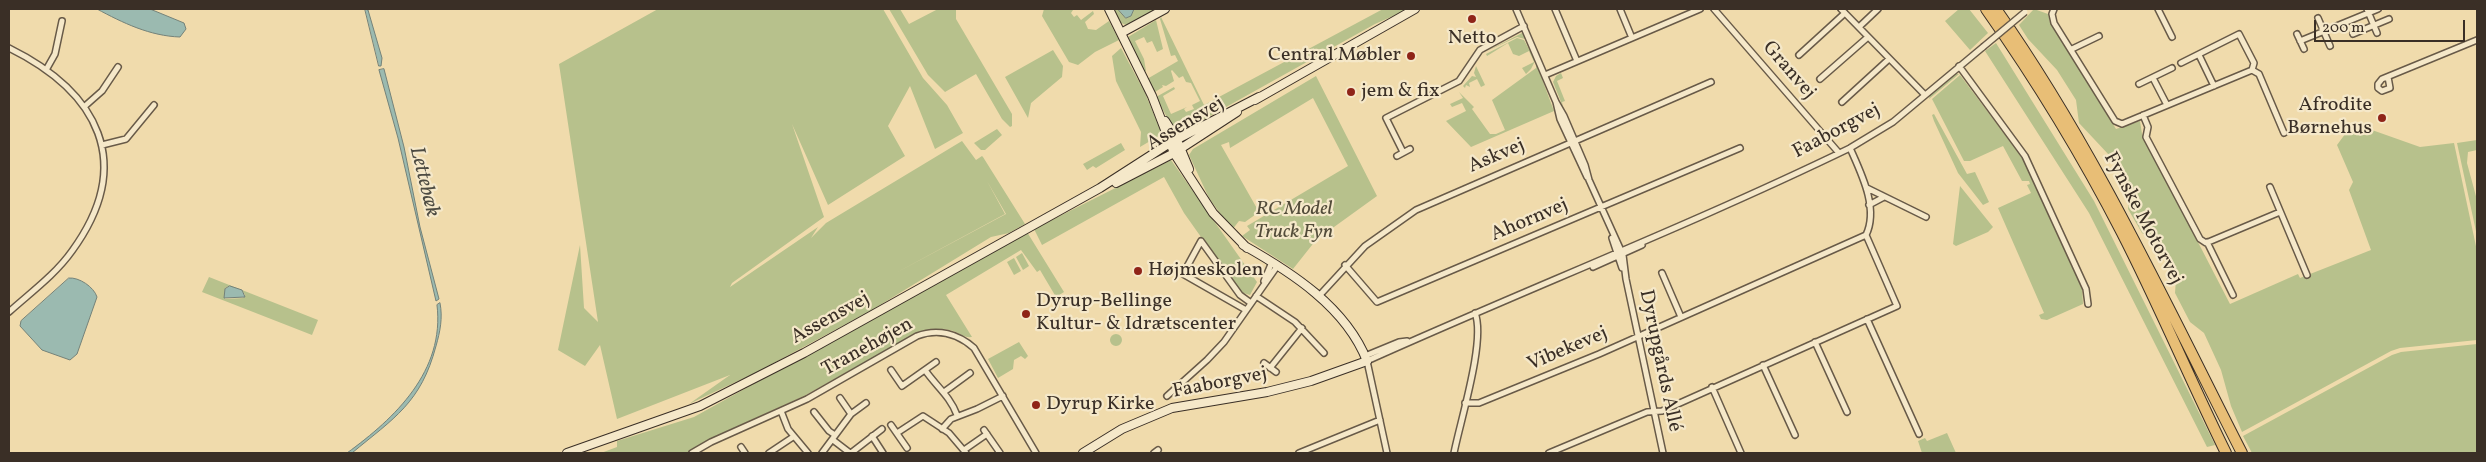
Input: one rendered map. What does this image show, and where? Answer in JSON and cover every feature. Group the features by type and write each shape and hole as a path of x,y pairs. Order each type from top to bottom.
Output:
{"highway":[{"path":"1978,9 2053,111"},
{"name":"Fynske Motorvej","path":"1986,9 2053,111 2122,232 2226,453"},
{"name":"Fynske Motorvej","path":"1998,12 2055,98 2113,200 2242,453"}],"main road":[{"path":"1109,9 1196,186 1213,213 1244,245 1307,286 1318,296 1350,332 1364,359"},
{"path":"1121,33 1165,9"},
{"name":"Assensvej","path":"1403,17 1415,9"},
{"name":"Assensvej","path":"567,453 700,406 804,353 1419,9"},
{"name":"Assensvej","path":"1176,146 1238,107 1260,97"},
{"name":"Faaborgvej","path":"1087,452 1122,429 1172,408 1267,392 1304,382 1364,359"}],"street":[{"name":"Dyrupgårds Allé","path":"1516,9 1620,254 1663,453"},
{"path":"1555,9 1577,61"},
{"path":"1620,9 1632,38"},
{"path":"1684,9 1686,15"},
{"path":"1545,75 1700,9"},
{"name":"Granvej","path":"1714,9 1839,153"},
{"path":"1859,27 1878,9"},
{"path":"2054,9 2052,14 2054,22 2116,121 2122,124 2252,70 2254,64 2239,34 2181,63"},
{"path":"2158,9 2172,37"},
{"path":"2300,41 2324,32 2367,11 2378,9"},
{"name":"Faaborgvej","path":"1364,359 1620,254 1850,148 1893,122 2026,10"},
{"path":"1799,55 1843,11 1924,95"},
{"path":"2367,11 2377,33"},
{"path":"2318,18 2330,46"},
{"path":"2353,34 2389,19"},
{"path":"46,70 55,54 62,21"},
{"path":"1403,152 1386,118 1459,81 1480,50 1524,26"},
{"path":"2297,34 2304,49"},
{"path":"2072,50 2099,36"},
{"path":"1820,79 1868,37"},
{"path":"2388,77 2477,40"},
{"path":"9,48 46,70 85,106 97,128 102,145 101,184 93,214 80,240 62,264 9,312"},
{"path":"2199,54 2214,86"},
{"path":"1842,102 1889,59"},
{"path":"1958,66 2031,167 2086,289 2088,304"},
{"path":"85,106 102,91 118,67"},
{"path":"2139,84 2172,68"},
{"path":"2252,70 2259,74 2284,133"},
{"path":"2153,78 2167,105"},
{"name":"Askvej","path":"1318,296 1345,266 1384,231 1416,210 1711,82"},
{"path":"102,145 126,139 154,105"},
{"path":"2143,115 2148,127 2146,137 2200,239 2207,242 2233,295"},
{"name":"Ahornvej","path":"1345,266 1377,302 1740,148"},
{"path":"1549,453 1654,411 1662,411 1712,387 1897,306 1866,235 1869,205 1867,188 1850,148"},
{"path":"1397,156 1410,149"},
{"path":"2270,186 2307,275"},
{"path":"1867,188 1926,217"},
{"path":"1869,205 1884,197"},
{"path":"2207,242 2280,212"},
{"name":"Vibekevej","path":"1464,403 1479,403 1638,337 1866,235"},
{"path":"1246,310 1183,274 1201,241 1240,295 1251,303"},
{"path":"1167,396 1207,360 1256,296 1274,266"},
{"path":"1662,273 1681,317"},
{"path":"1256,296 1286,314 1302,328 1324,353"},
{"path":"1454,453 1476,351 1477,323 1475,313"},
{"path":"1867,319 1919,434"},
{"path":"1270,368 1302,328"},
{"name":"Tranehøjen","path":"692,453 711,442 781,411 833,385 917,336 933,332 958,337 970,345 980,356 1036,453"},
{"path":"1815,342 1846,412"},
{"path":"1364,359 1371,381 1387,453"},
{"name":"Tranehøjen","path":"891,370 902,386 936,362"},
{"path":"1264,363 1276,372"},
{"path":"1763,365 1795,435"},
{"path":"925,370 944,392 957,415"},
{"path":"944,392 970,373"},
{"path":"1712,387 1741,453"},
{"path":"942,429 946,423 957,415 977,409 1003,396"},
{"name":"Tranehøjen","path":"840,398 851,414"},
{"path":"822,453 851,414 866,403"},
{"path":"781,411 794,437 808,453"},
{"path":"814,412 834,438 850,453 882,429"},
{"path":"897,433 923,416 955,439 965,451 985,432 1000,453"},
{"path":"1299,453 1380,420"},
{"path":"891,425 907,448"},
{"path":"872,436 884,453"},
{"path":"770,453 794,437"},
{"path":"741,447 745,453"}],"green space":[{"path":"658,9 883,9 923,78 947,105 963,133 935,149 910,86 888,126 905,156 828,205 792,124 824,217 732,283 730,287 818,227 811,238 826,223 962,141 976,160 983,157 1025,224 1009,233 991,237 872,310 759,371 689,404 730,375 617,419 600,345 585,366 558,350 580,245 584,308 598,322 559,64","holes":["987,181 1006,214 892,275 1005,214"]},
{"path":"889,9 900,9 909,24 938,9 956,9 956,19 1012,114 1012,126 1010,127 1002,119 976,74 945,92 928,75"},
{"path":"1044,9 1072,9 1071,13 1074,17 1077,15 1081,20 1093,11 1094,14 1085,22 1088,29 1096,30 1109,21 1119,40 1095,52 1078,65 1069,62 1042,16"},
{"path":"1113,9 1118,9 1126,18 1131,16 1134,9 1156,10 1126,25 1121,23"},
{"path":"1383,9 1409,9 1375,24 1192,126 1194,129 1180,134 1172,127 1156,97 1174,87 1175,89 1163,96 1171,114 1187,107 1184,109 1186,112 1194,109 1192,105 1200,101 1191,83 1186,82 1183,76 1179,78 1172,70 1174,81 1166,86 1162,85 1163,87 1155,92 1147,79 1178,61 1175,55 1171,56 1161,17 1204,105"},
{"path":"1959,9 1969,9 1988,33 1970,50 1945,21"},
{"path":"2034,9 2048,14 2050,22 2116,129 2140,121 2142,134 2230,304 2298,274 2300,278 2371,250 2349,190 2353,182 2337,145 2354,122 2420,147 2454,143 2477,251 2477,340 2400,348 2391,351 2242,432 2231,406 2221,370 2204,333 2190,322 2175,293 2176,279 2153,239 2142,233 2128,209 2130,190 2109,155 2079,123 2076,100 2057,70 2028,39 2019,25"},
{"path":"1156,20 1163,49 1157,52 1152,41 1147,43 1144,37 1135,41 1144,59 1146,71 1144,72 1128,37"},
{"path":"1522,33 1524,34 1535,61 1526,74 1522,68 1534,62 1529,51 1519,56 1513,54 1508,43 1487,56 1486,54 1517,38 1524,40 1530,51 1525,39 1517,37 1485,52"},
{"path":"1996,43 2094,201 2215,445 2207,447 2089,213 1985,51"},
{"path":"1121,48 1145,93 1162,134 1140,147 1141,132 1116,81 1112,56"},
{"path":"1053,50 1063,66 1062,77 1031,103 1028,118 1005,77"},
{"path":"1536,63 1554,111 1471,147 1446,121 1466,111 1462,103 1452,107 1450,104 1463,98 1459,92 1474,107 1472,109 1490,134 1496,134 1505,130 1492,100 1536,68"},
{"path":"1476,66 1485,85 1481,87 1477,79 1469,83 1470,87 1466,85 1465,88 1463,86 1472,76 1476,77 1474,73"},
{"path":"1561,73 1563,78 1557,81 1565,101 1562,102 1563,107 1553,82 1556,76"},
{"path":"1956,74 1959,74 1929,99 1930,95"},
{"path":"1960,75 2027,164 2082,288 2083,304 2047,320 2041,319 2039,315 2044,313 1998,208 2031,193 2027,185 2030,184 2029,181 2022,181 2003,146 1970,161 1964,161 1932,99"},
{"name":"RC Model Truck Fyn","path":"1316,76 1377,196 1316,240 1293,269 1242,236 1250,230 1247,226 1348,166 1313,98 1230,148 1229,142 1221,145 1259,212 1245,222 1239,221 1232,230 1209,198 1189,155 1193,149"},
{"path":"1934,114 1967,174 1975,172 1989,202 1983,205 1958,173 1934,121 1932,115"},
{"path":"997,129 1002,135 985,150 981,150 974,143"},
{"path":"2477,140 2477,150 2468,152 2467,163 2477,200 2477,236 2457,143"},
{"path":"1121,143 1125,150 1096,168 1093,166 1087,170 1083,164"},
{"path":"1171,160 1257,282 1250,295 1240,292 1184,213 1164,177 1042,245 1034,229"},
{"path":"1960,186 1993,227 1988,232 1956,246 1953,244"},
{"path":"1027,232 1064,292 1056,297 1040,270 1037,272 1021,250 946,295 972,337 944,329 917,333 804,396 714,437 686,453 601,453 617,447 617,441 694,417"},
{"path":"1022,253 1029,266 1023,270 1016,257"},
{"path":"1014,258 1021,271 1014,275 1007,262"},
{"path":"209,277 242,290 318,320 312,335 202,292","holes":["229,286 242,290 245,295 243,298 225,299 225,288"]},
{"path":"1114,334 1118,334 1122,340 1118,346 1114,346 1110,342 1110,338"},
{"path":"1019,342 1028,356 1025,359 1021,356 1014,360 1013,369 998,378 988,359"},
{"path":"2477,344 2477,453 2252,453 2243,436 2392,355 2401,352"},
{"path":"1947,433 1956,453 1922,453 1918,441 1925,438 1927,441"}],"water":[{"path":"97,9 150,9 184,23 186,29 180,37 158,34 127,24"},
{"path":"365,9 368,10 382,58 381,66 379,66"},
{"path":"1118,9 1134,9 1131,16 1126,18"},
{"path":"384,69 404,147 420,227 439,299 436,301 398,138 379,70"},
{"path":"69,278 86,283 97,297 77,354 70,360 42,350 20,326 21,321"},
{"path":"230,286 242,290 245,297 224,298 225,289"},
{"path":"440,303 441,325 436,346 430,366 414,396 381,430 352,453 347,453 399,408 425,372 433,351 437,329 437,305"}],"place":[{"name":"Netto","path":"1472,19"},
{"name":"Central Møbler","path":"1411,56"},
{"name":"jem & fix","path":"1351,92"},
{"name":"Afrodite Børnehus","path":"2382,118"},
{"name":"Højmeskolen","path":"1138,271"},
{"name":"Dyrup-Bellinge Kultur- & Idrætscenter","path":"1026,314"},
{"name":"Dyrup Kirke","path":"1036,405"}],"water label":[{"name":"Lettebæk","path":"423,182"}]}
